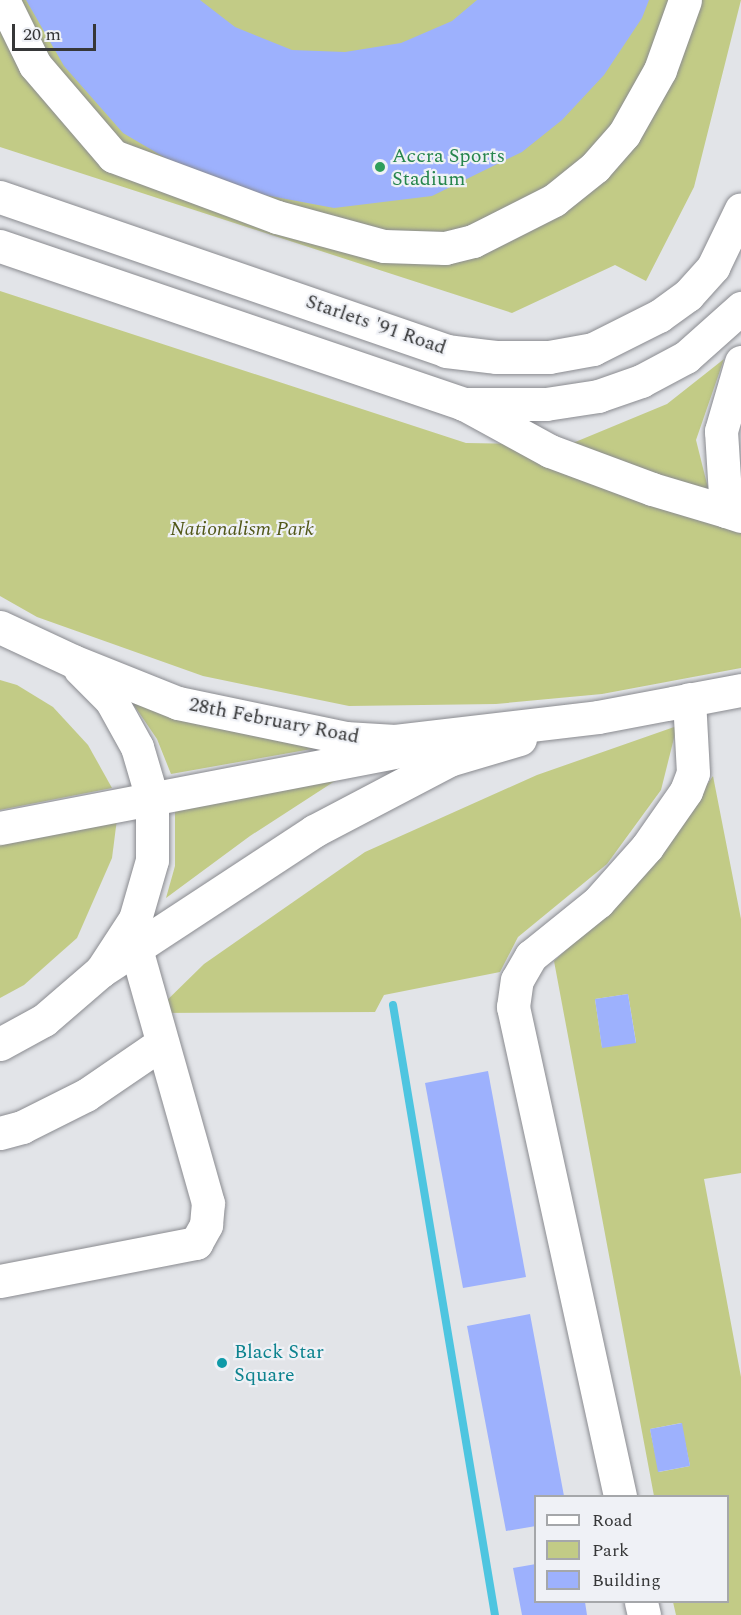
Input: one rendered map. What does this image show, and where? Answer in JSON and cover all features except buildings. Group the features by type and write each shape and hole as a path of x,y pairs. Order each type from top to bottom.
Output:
{"main road":[{"path":"3,0 35,65 113,156 277,217 384,246 445,248 473,241 554,200 595,167 624,134 660,70 685,0"},
{"name":"Starlets '91 Road","path":"0,197 446,351 549,357 593,349 628,334 688,295 713,267 741,209"},
{"path":"0,246 463,404 550,451 652,489 734,513 721,431 741,362"},
{"path":"205,317 222,272"},
{"path":"463,404 546,404 598,396 641,381 686,357 741,308"},
{"name":"28th February Road","path":"0,627 73,661 178,703 345,738 395,741 598,717 741,690"},
{"path":"0,1044 44,1020 101,971 135,920 152,860 152,798 137,747 111,700 73,661"},
{"path":"620,1495 513,1007 517,980 531,956 597,902 647,847 686,791 693,773 689,699"},
{"path":"0,828 598,717"},
{"name":"28th February Road","path":"101,971 314,831 449,760 598,717"},
{"path":"0,1281 196,1243 206,1225 208,1203 136,948"},
{"path":"0,1133 22,1127 86,1095 162,1042"}],"green space":[{"name":"Accra Sports Stadium","path":"0,0 741,0 694,187 646,281 615,265 512,313 0,147"},
{"name":"Nationalism Park","path":"0,291 466,443 568,445 667,404 724,359 696,440 714,512 741,525 741,668 602,694 496,704 349,706 203,676 37,617 0,596"},
{"path":"0,680 17,685 53,707 88,745 112,788 0,810"},
{"path":"127,695 334,745 171,774 157,739"},
{"path":"677,726 661,790 607,864 518,937 500,972 384,995 375,1012 154,1013 204,964 365,852 537,775"},
{"path":"713,776 741,919 741,1173 704,1179 741,1377 741,1615 676,1615 673,1603 729,1603 729,1495 654,1495 554,961 607,912 665,845","holes":["628,994 636,1042 602,1047 595,999","681,1423 690,1466 659,1472 650,1429"]},
{"path":"338,779 250,836 166,898 175,866 175,807"},
{"path":"117,819 112,858 77,938 24,985 0,998 0,839"}],"waterway":[{"path":"393,1005 495,1615"}],"place":[{"name":"Accra Sports Stadium","path":"380,167"},
{"name":"Black Star Square","path":"222,1363"}]}
